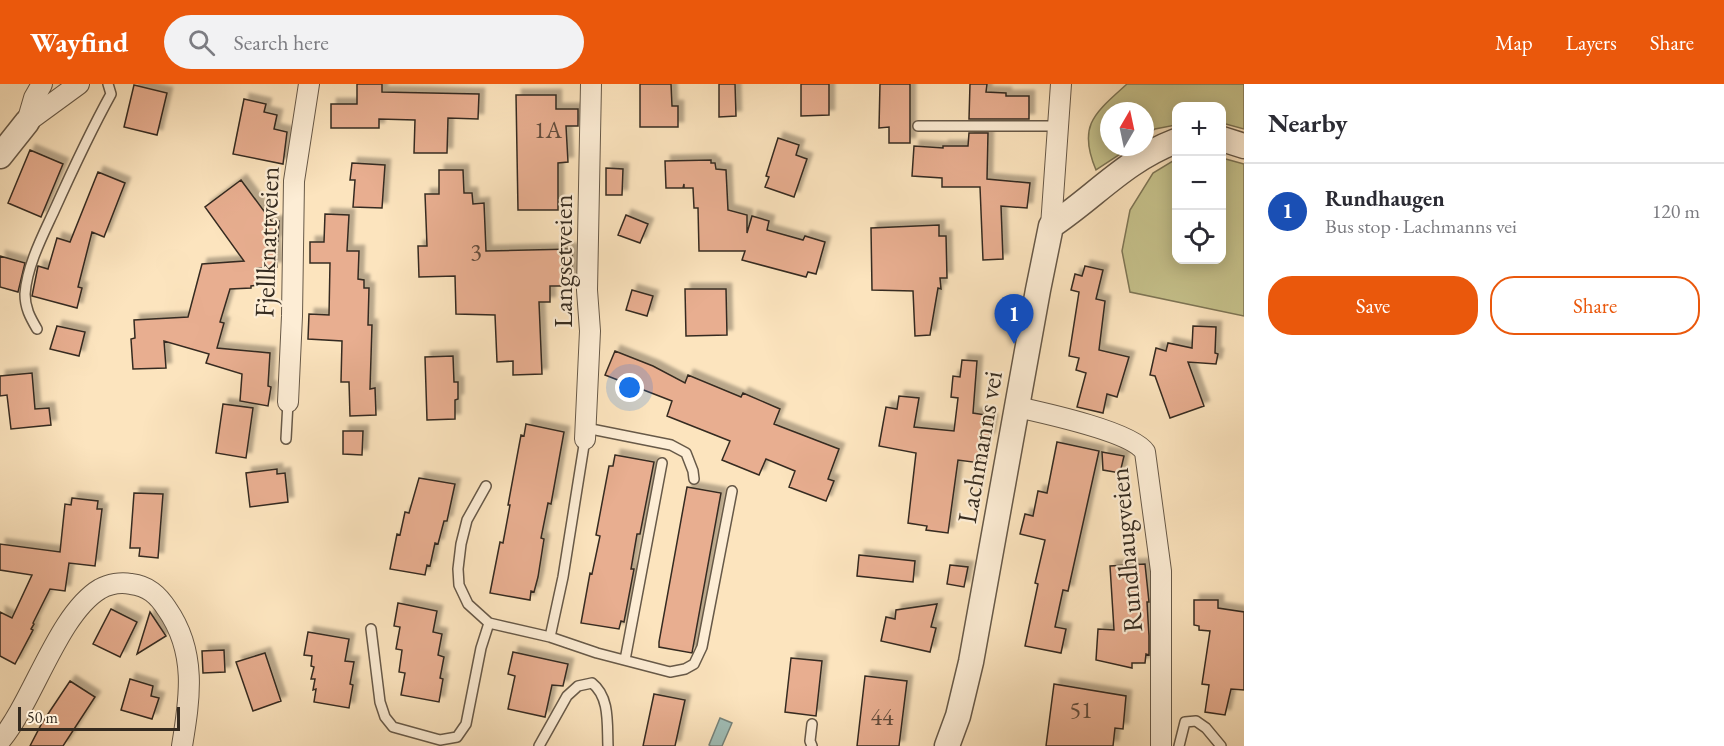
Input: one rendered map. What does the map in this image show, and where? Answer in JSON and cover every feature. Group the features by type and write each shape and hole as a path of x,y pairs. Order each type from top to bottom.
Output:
{"street":[{"path":"27,122 34,98 42,84"},
{"path":"0,156 27,122 79,84"},
{"name":"Fjellknattveien","path":"288,402 293,296 294,181 309,84"},
{"name":"Langsetveien","path":"586,433 590,331 587,290 591,84"},
{"name":"Lachmanns vei","path":"947,746 958,716 973,652 1051,226 1061,84"},
{"path":"1226,141 1244,146"},
{"path":"1051,226 1075,210 1091,194 1138,158 1172,143"},
{"name":"Rundhaugveien","path":"1017,407 1114,434 1141,445 1145,452 1161,570 1161,746"},
{"path":"0,741 14,723 55,645 76,613 100,589 124,583 144,586 153,592 171,614 185,648 190,683 182,746"}],"lane":[{"path":"37,329 26,309 25,293 32,265 94,124 111,94 108,84"},
{"path":"918,126 1059,126"},
{"path":"286,439 288,402"},
{"path":"550,637 563,577 586,433 671,445 686,453 694,479"},
{"path":"625,660 662,463"},
{"path":"486,486 467,520 460,544 459,585 468,604 489,623 550,637 670,672 685,669 694,664 702,647 732,491"},
{"path":"371,629 380,702 385,717 393,727 440,740 457,737 466,724 481,648 489,623"},
{"path":"539,746 567,696 578,686 592,683 601,690 605,702 608,746"},
{"path":"1179,746 1185,722 1196,721 1206,728 1221,746"},
{"path":"812,724 810,741 812,746"}],"shaded area":[{"path":"1127,84 1244,84 1244,129 1226,124 1226,102 1172,102 1172,126 1154,130 1154,102 1107,102"},
{"path":"1100,110 1100,156 1117,156 1096,170 1088,142 1092,121"},
{"path":"1226,159 1244,164 1244,316 1130,292 1122,251 1130,210 1153,173 1172,161 1172,264 1226,264"}],"water":[{"path":"720,718 732,723 722,746 711,746 709,745"}],"building":[{"path":"357,84 382,84 382,92 479,94 478,119 448,118 447,153 414,153 415,120 379,119 379,128 331,128 331,104 357,104"},
{"path":"640,84 671,84 672,106 678,106 678,127 640,127"},
{"path":"719,84 735,84 736,116 719,117"},
{"path":"801,84 829,84 829,115 801,116"},
{"path":"880,84 910,84 910,143 889,143 889,127 879,128"},
{"path":"970,84 987,84 986,92 1006,93 1006,96 1029,96 1029,119 969,119"},
{"path":"134,85 167,93 157,135 124,127"},
{"path":"516,95 556,95 556,109 578,109 578,126 566,126 568,162 558,163 558,210 518,210"},
{"path":"244,99 266,104 264,112 277,115 274,129 287,132 283,164 233,154"},
{"path":"969,133 988,133 987,179 1030,183 1027,208 1001,206 1003,259 983,260 980,187 942,187 942,178 912,176 914,146 943,148 943,146 968,146"},
{"path":"778,138 799,145 796,155 807,159 794,197 765,187 769,177 766,176"},
{"path":"30,150 63,164 41,217 8,203"},
{"path":"711,160 711,163 715,163 716,169 726,170 728,210 747,215 747,233 752,216 769,221 767,230 803,240 805,236 825,242 816,274 808,272 806,277 742,260 745,251 699,251 698,208 694,208 693,188 684,188 684,184 683,188 666,188 665,161"},
{"path":"352,163 385,165 382,208 353,207 355,180 350,180"},
{"path":"606,168 623,169 622,195 606,195"},
{"path":"439,170 463,170 464,193 472,193 473,204 484,203 486,251 572,249 572,286 550,286 550,302 539,302 542,374 513,375 513,361 497,362 495,315 456,314 455,276 419,277 418,246 427,246 425,194 439,194"},
{"path":"98,172 125,183 104,237 92,232 78,287 82,288 77,308 32,296 38,266 48,269 57,238 70,242"},
{"path":"241,180 272,222 279,221 278,241 275,241 277,267 257,268 258,285 251,286 251,288 230,289 220,322 224,323 217,348 270,353 268,386 271,387 268,406 240,401 242,374 206,363 209,354 164,341 166,368 133,369 131,339 135,338 134,320 188,317 202,264 244,261 205,207"},
{"path":"325,214 349,215 347,251 359,251 358,279 364,280 364,288 369,288 368,325 372,325 370,389 375,388 376,415 350,416 349,382 341,382 342,341 308,339 309,314 329,315 330,263 310,263 310,242 324,242"},
{"path":"626,215 648,224 640,243 618,235"},
{"path":"939,225 939,236 946,236 947,278 940,278 941,289 938,288 930,335 915,336 913,291 872,290 871,228"},
{"path":"0,256 25,263 18,292 0,287"},
{"path":"1085,266 1103,270 1096,299 1105,301 1099,350 1129,357 1117,397 1107,394 1103,413 1077,407 1086,373 1076,370 1079,358 1069,356 1079,292 1071,290 1075,274 1082,276"},
{"path":"685,289 726,289 727,335 686,336"},
{"path":"632,290 653,296 647,316 626,310"},
{"path":"57,326 85,332 79,356 50,349"},
{"path":"1193,326 1216,327 1215,353 1218,354 1216,364 1188,362 1204,406 1170,418 1155,376 1150,375 1156,348 1166,351 1168,343 1192,348"},
{"path":"615,351 653,366 685,383 688,375 741,397 743,393 780,409 774,424 839,449 828,479 834,481 826,501 789,487 795,471 766,459 759,475 722,460 730,441 667,416 672,401 605,375"},
{"path":"453,356 454,382 458,382 455,419 427,420 425,357"},
{"path":"962,360 977,361 973,413 986,415 985,419 992,420 989,438 983,437 980,463 958,460 948,533 926,530 927,526 908,523 916,453 879,446 886,407 897,409 899,396 919,398 914,427 954,431 958,398 951,397 953,376 960,377"},
{"path":"32,373 35,409 49,408 51,425 11,429 7,395 0,396 0,376"},
{"path":"223,404 253,408 246,458 216,453"},
{"path":"526,424 564,432 551,504 548,503 541,538 544,539 538,577 534,592 531,591 530,600 490,593 500,542 503,543 521,435 524,436"},
{"path":"343,431 363,431 362,455 343,454"},
{"path":"1057,442 1099,451 1068,591 1063,590 1055,627 1066,629 1061,653 1025,646 1038,584 1035,583 1045,540 1020,534 1025,514 1033,516 1038,491 1047,493"},
{"path":"1102,452 1124,456 1120,473 1103,470"},
{"path":"615,455 654,462 640,534 637,534 631,569 634,569 624,622 621,621 619,629 581,623 590,573 592,574 600,536 596,535 609,466 613,466"},
{"path":"277,469 277,474 285,473 288,502 250,507 246,473"},
{"path":"419,478 455,484 447,521 444,521 438,544 435,543 430,566 427,565 425,575 390,569 397,534 400,535 405,512 409,513"},
{"path":"687,487 721,493 692,653 659,647"},
{"path":"134,493 163,494 158,558 139,556 140,548 130,548"},
{"path":"72,498 98,501 97,509 102,509 95,566 69,563 65,591 50,589 33,623 31,629 33,630 15,664 0,656 0,612 12,618 32,575 0,570 0,544 60,552 65,504 71,505"},
{"path":"859,555 915,561 913,582 857,576"},
{"path":"1145,564 1149,602 1147,602 1149,655 1146,654 1145,663 1132,663 1132,668 1096,660 1098,629 1114,630 1110,566"},
{"path":"950,565 968,567 964,587 947,584"},
{"path":"1194,600 1218,600 1218,608 1244,612 1244,690 1231,689 1225,715 1205,712 1209,685 1202,684 1210,631 1199,630 1199,626 1194,625"},
{"path":"398,603 437,611 433,632 442,634 438,655 444,657 439,702 401,695 405,673 399,672 402,650 396,649 400,627 394,626"},
{"path":"937,604 931,627 936,628 930,652 881,641 886,617 895,619 896,610"},
{"path":"111,609 137,622 120,657 93,644"},
{"path":"150,612 166,636 137,654"},
{"path":"308,632 349,639 345,661 354,662 349,708 314,702 316,689 313,690 315,679 311,679 314,667 311,666 312,656 304,655"},
{"path":"224,650 225,672 203,673 202,651"},
{"path":"513,652 568,664 563,686 552,685 545,717 508,709 515,676 508,674"},
{"path":"265,653 281,701 253,711 236,662"},
{"path":"791,658 822,661 816,716 785,712"},
{"path":"865,676 907,681 899,746 857,746"},
{"path":"130,679 153,686 151,696 159,698 152,719 121,710"},
{"path":"70,681 95,697 63,746 30,746 42,723"},
{"path":"1054,684 1126,696 1123,729 1115,728 1113,746 1046,746"},
{"path":"654,694 685,700 675,746 643,746"}],"place":[{"name":"Rundhaugen","path":"1014,344"}]}
